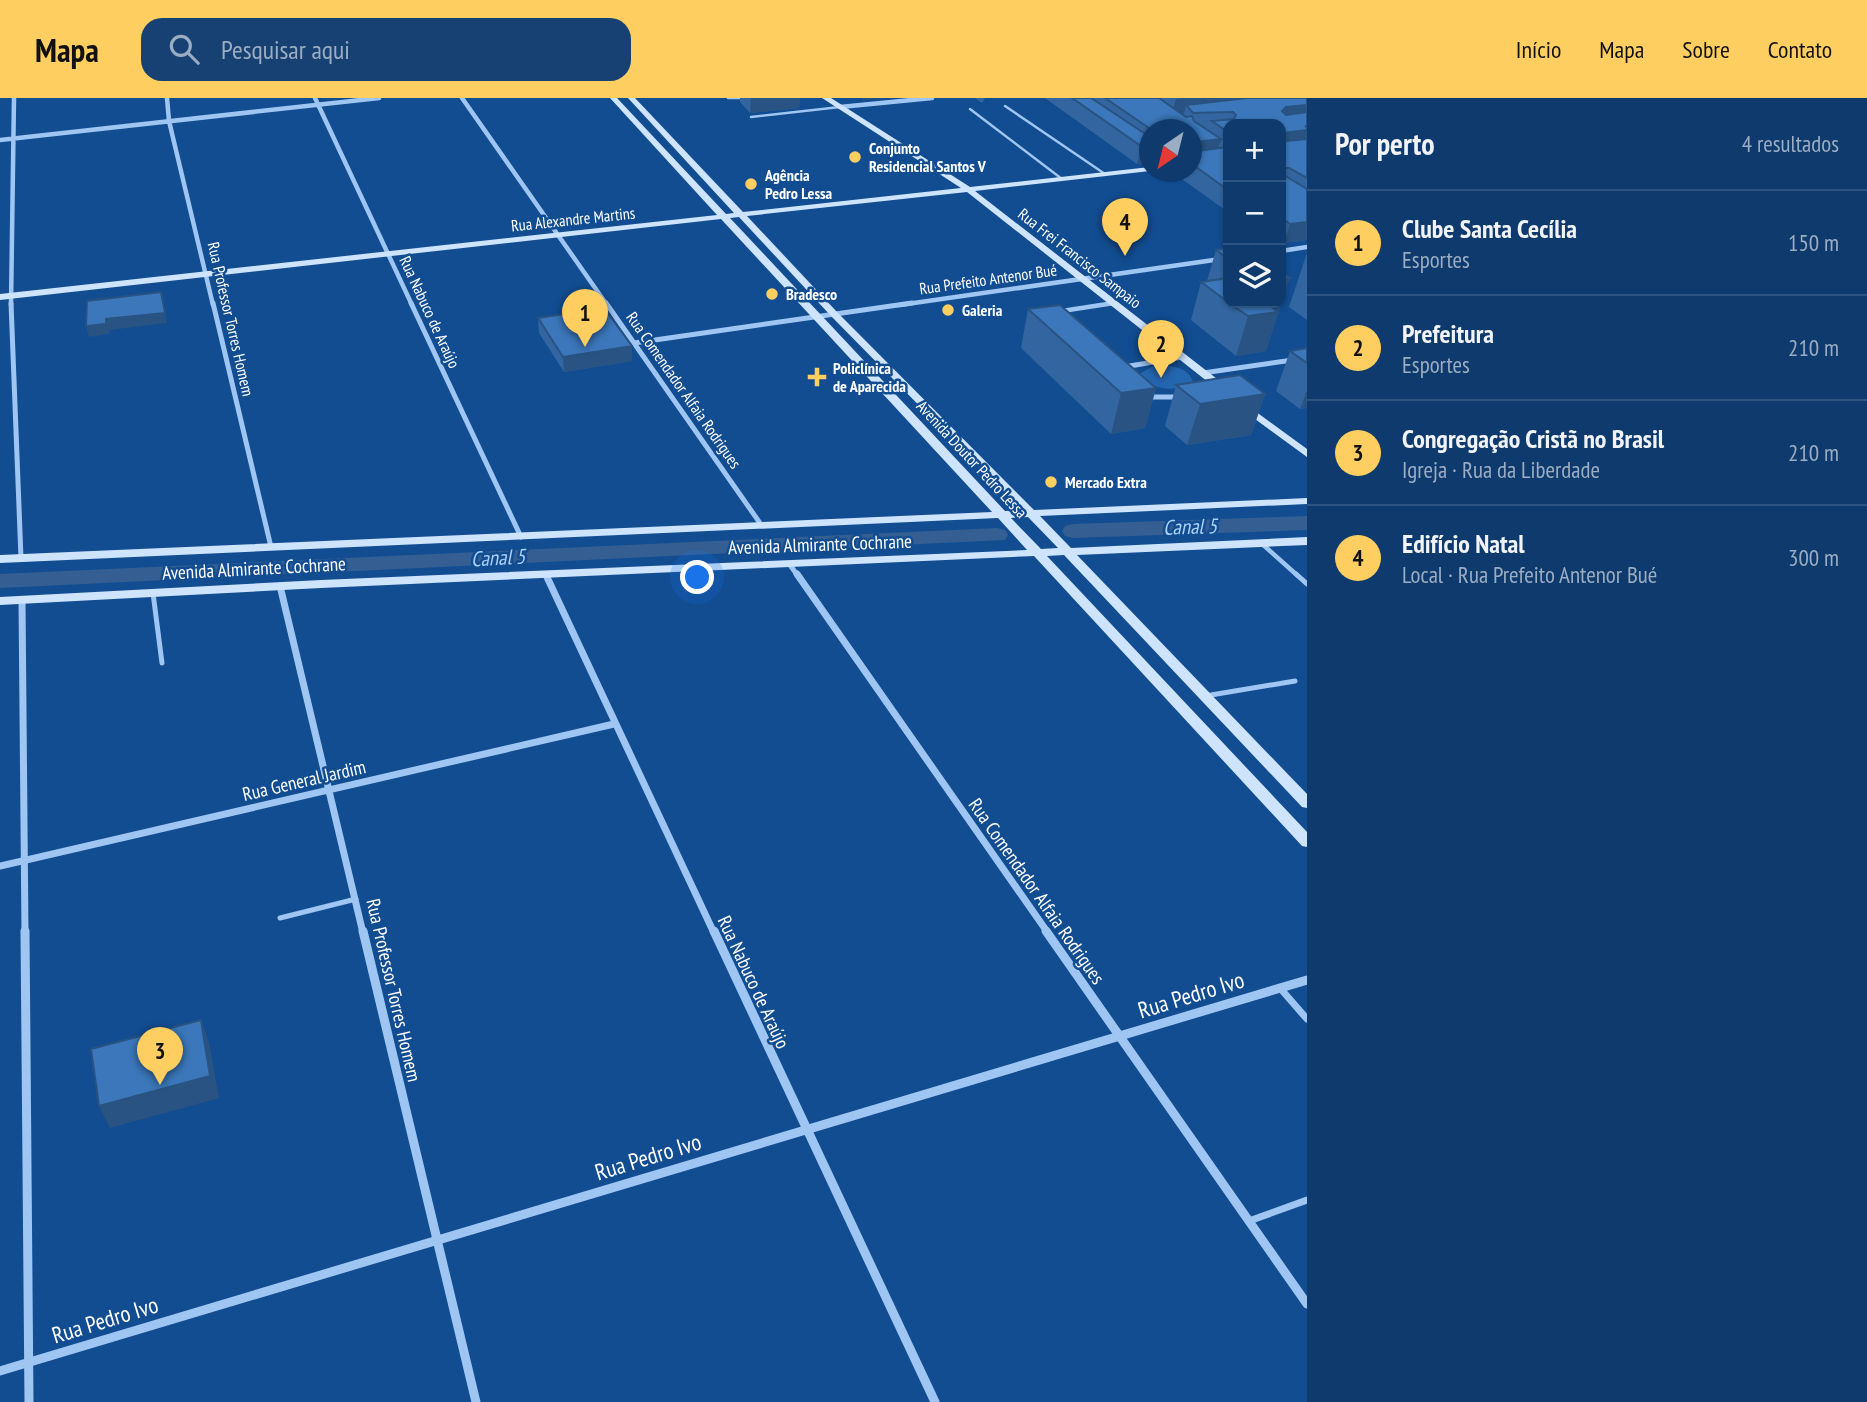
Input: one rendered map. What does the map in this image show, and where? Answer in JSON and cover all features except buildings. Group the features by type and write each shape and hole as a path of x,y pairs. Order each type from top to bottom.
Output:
{"main road":[{"name":"Avenida Doutor Pedro Lessa","path":"613,98 1307,842"},
{"name":"Avenida Doutor Pedro Lessa","path":"631,98 834,314 1030,512 1307,803"},
{"name":"Rua Frei Francisco Sampaio","path":"826,98 968,189 1307,454"},
{"name":"Rua Alexandre Martins","path":"0,297 1139,170"},
{"name":"Avenida Almirante Cochrane","path":"0,559 1307,501"},
{"name":"Avenida Almirante Cochrane","path":"0,601 280,586 1307,541"}],"street":[{"path":"15,98 11,296 21,558"},
{"name":"Rua Professor Torres Homem","path":"167,98 169,121 271,547"},
{"name":"Rua Nabuco de Araújo","path":"315,98 521,537"},
{"path":"0,140 379,98"},
{"name":"Rua Comendador Alfaia Rodrigues","path":"462,98 762,526"},
{"path":"840,107 932,98"},
{"path":"1286,250 1307,247"},
{"name":"Rua Prefeito Antenor Bué","path":"634,343 1223,259"},
{"path":"1115,373 1121,368 1182,357"},
{"path":"1203,373 1307,358"},
{"path":"1212,392 1224,390"},
{"path":"1136,393 1157,399 1189,396"},
{"name":"Rua Comendador Alfaia Rodrigues","path":"790,565 1307,1304"},
{"name":"Rua Nabuco de Araújo","path":"546,575 935,1402"},
{"name":"Rua Professor Torres Homem","path":"280,586 476,1402"},
{"path":"22,600 29,1402"},
{"name":"Rua General Jardim","path":"0,866 614,724"},
{"name":"Rua Pedro Ivo","path":"0,1371 1307,981"}],"lane":[{"path":"728,98 758,98"},
{"path":"1005,106 1105,174"},
{"path":"751,117 840,107"},
{"path":"970,108 1062,179"},
{"path":"1051,312 1115,303"},
{"path":"1261,543 1307,584"},
{"path":"152,593 162,663"},
{"path":"1205,696 1295,681"},
{"path":"280,918 356,899"},
{"path":"1280,988 1307,1019"},
{"path":"1249,1221 1307,1200"}],"shaded area":[{"path":"1155,365 1184,370 1193,383 1172,389 1153,385 1141,377 1141,373"}],"waterway":[{"name":"Canal 5","path":"1073,531 1307,523"},
{"name":"Canal 5","path":"0,581 997,535"}],"place":[{"name":"Conjunto Residencial Santos V","path":"855,157"},
{"name":"Agência Pedro Lessa","path":"751,184"},
{"name":"Edifício Natal","path":"1125,256"},
{"name":"Bradesco","path":"772,294"},
{"name":"Galeria","path":"948,310"},
{"name":"Clube Santa Cecília","path":"585,347"},
{"name":"Policlínica de Aparecida","path":"817,377"},
{"name":"Prefeitura","path":"1161,378"},
{"name":"Mercado Extra","path":"1051,482"},
{"name":"Congregação Cristã no Brasil","path":"160,1085"}]}
